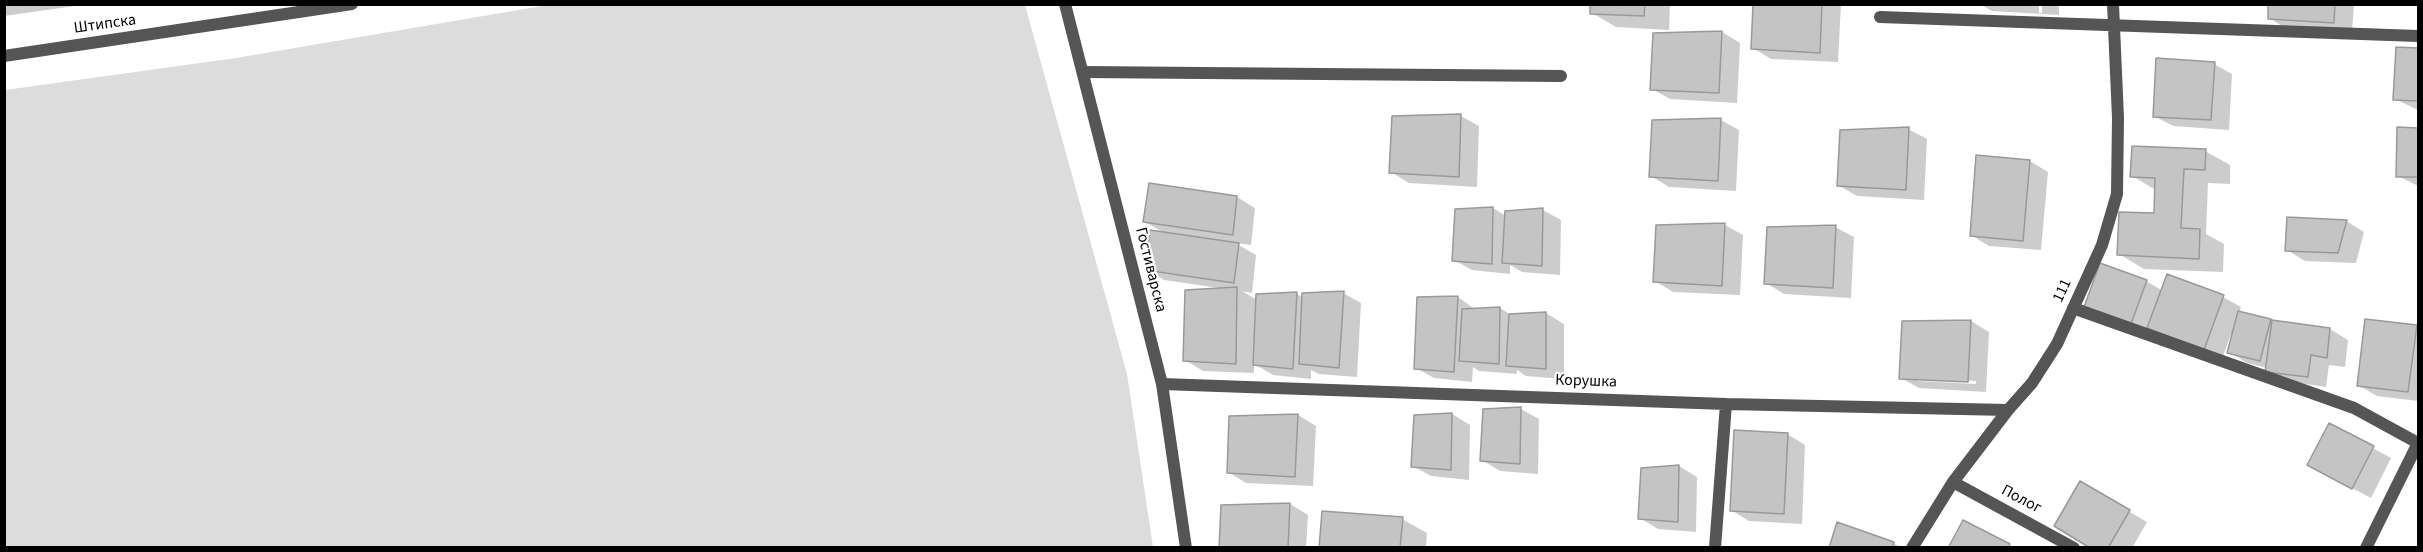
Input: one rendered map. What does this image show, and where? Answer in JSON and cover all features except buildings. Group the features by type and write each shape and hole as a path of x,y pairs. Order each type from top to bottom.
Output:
{"street":[{"name":"Штипска","path":"4,56 352,4"},
{"name":"Гостиварска","path":"1065,4 1162,384 1186,548"},
{"name":"111","path":"1912,548 1953,482 2008,410 2032,384 2057,344 2102,245 2117,194 2113,4"},
{"path":"1880,17 2418,36"},
{"path":"1083,72 1561,76"},
{"path":"2073,308 2355,408 2418,443 2367,548"},
{"name":"Корушка","path":"1162,384 1726,404 2008,410"},
{"path":"1715,548 1726,404"},
{"name":"Полог","path":"1953,482 2074,548"}],"shaded area":[{"path":"554,4 1025,5 1127,374 1153,547 5,547 5,90 236,58"}]}
